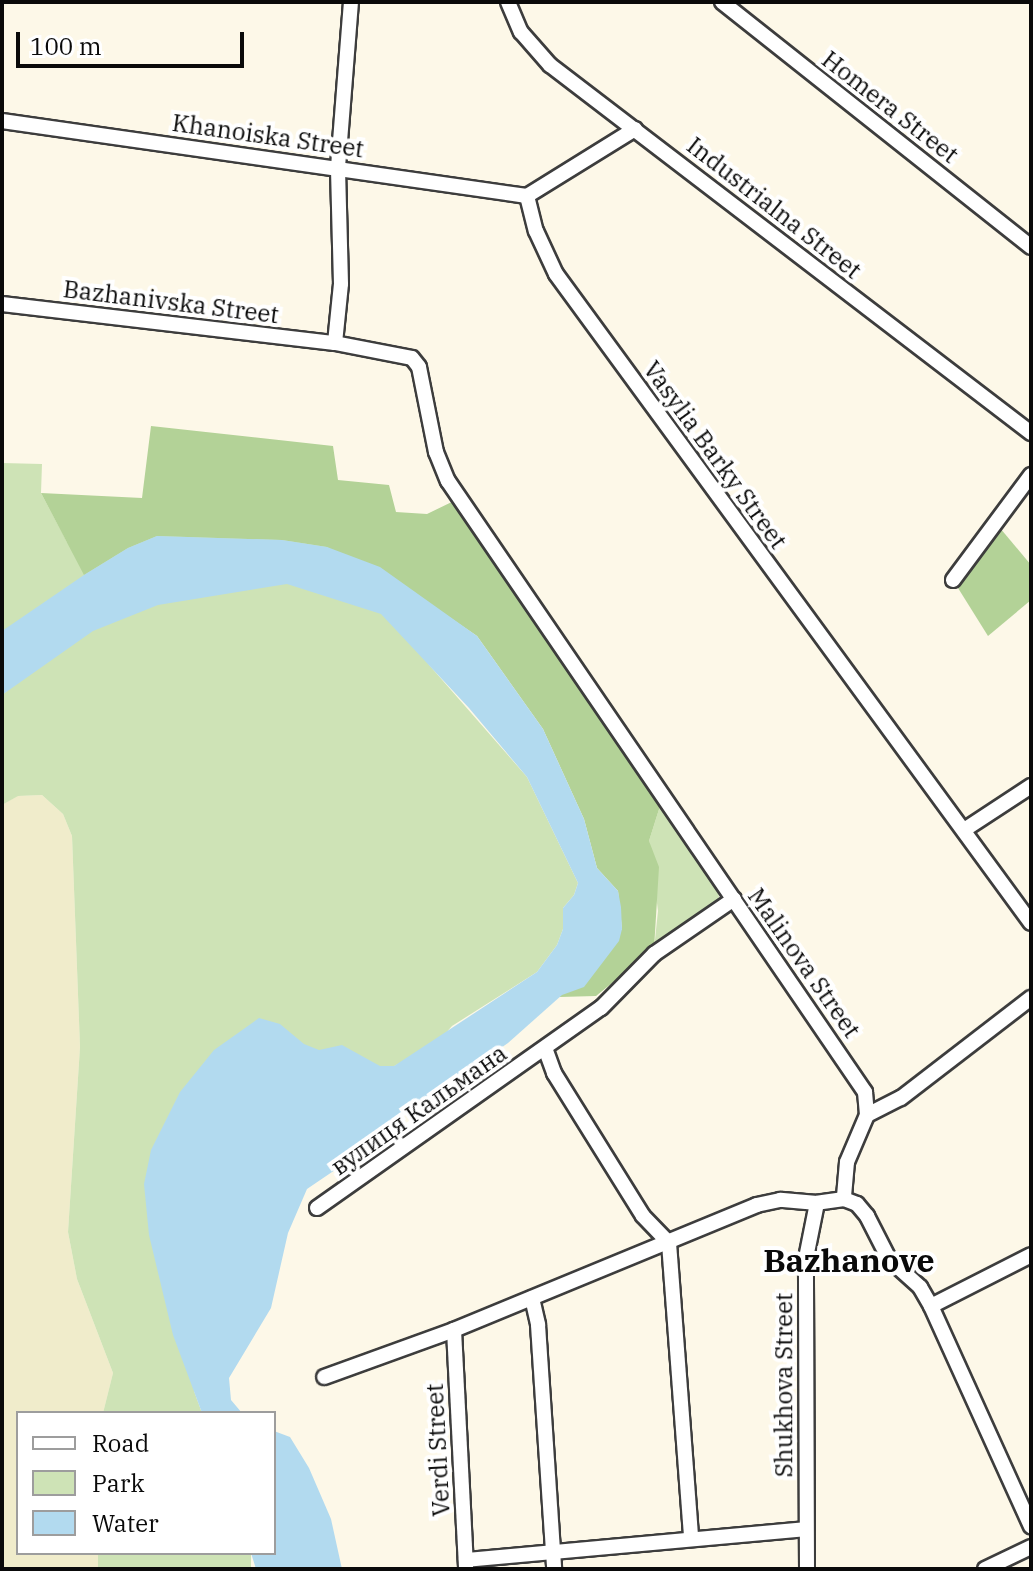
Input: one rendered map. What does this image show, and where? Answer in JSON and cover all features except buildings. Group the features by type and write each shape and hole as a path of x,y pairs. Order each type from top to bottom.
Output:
{"street":[{"path":"335,343 341,284 338,167 351,2"},
{"name":"Industrialna Street","path":"508,2 521,32 550,65 1031,433"},
{"name":"Homera Street","path":"722,2 1031,247"},
{"name":"Khanoiska Street","path":"2,121 527,196"},
{"path":"527,196 635,129"},
{"name":"Vasylia Barky Street","path":"527,196 536,231 556,274 1031,923"},
{"name":"Bazhanivska Street","path":"2,304 335,343"},
{"name":"Malinova Street","path":"335,343 402,354 412,358 419,367 436,452 448,481 854,1073 865,1092 867,1115"},
{"path":"953,580 1031,475"},
{"path":"964,830 1031,786"},
{"name":"вулиця Кальмана","path":"317,1208 601,1008 654,954 734,899"},
{"path":"844,1199 847,1162 867,1115 901,1098 1026,1002 1031,1019"},
{"name":"вулиця Кальмана","path":"545,1048 554,1073 643,1216 669,1243"},
{"path":"324,1377 454,1330 757,1205 780,1200 817,1203 844,1199 857,1204 867,1216 889,1259 914,1280 931,1306 1031,1526"},
{"name":"Shukhova Street","path":"807,1569 806,1258 817,1203"},
{"path":"669,1243 691,1538"},
{"path":"931,1306 1031,1255"},
{"path":"532,1298 538,1325 554,1569"},
{"name":"Verdi Street","path":"454,1330 466,1564"},
{"path":"466,1564 553,1551 806,1529"},
{"path":"985,1569 1031,1547"}],"shaded area":[{"path":"42,795 63,814 72,836 80,1047 68,1232 77,1279 113,1373 104,1411 16,1411 16,1555 98,1555 99,1569 2,1569 2,805 17,796"}],"green space":[{"path":"151,426 333,446 338,480 389,485 396,512 427,514 460,498 661,803 649,841 659,867 654,949 596,996 559,997 622,929 618,891 597,868 584,819 543,729 477,636 433,606 327,547 282,540 157,536 128,548 84,575 41,493 142,498"},
{"path":"2,463 42,464 41,493 67,542 302,489 430,666 527,777 578,883 574,895 563,908 563,929 557,945 537,972 452,1026 438,1042 338,1097 194,1391 201,1411 104,1411 113,1373 77,1279 68,1232 80,1047 72,836 63,814 42,795 18,796 2,805 2,695 12,687 6,629 2,631"},
{"path":"995,522 1031,565 1031,600 988,636 953,580"},
{"path":"661,803 717,889 719,897 715,904 654,949 658,911 649,841"},
{"path":"98,1555 251,1555 251,1569 98,1569"}],"water":[{"path":"157,536 282,540 327,547 380,567 477,636 543,729 584,819 597,868 618,891 621,907 619,941 584,987 562,995 508,1043 398,1119 360,1153 307,1189 288,1233 271,1308 229,1378 231,1400 240,1411 201,1411 173,1335 149,1235 144,1184 151,1150 180,1092 214,1050 259,1018 280,1024 304,1044 319,1050 342,1045 380,1066 394,1066 537,972 557,945 563,929 563,908 574,895 578,883 527,777 469,708 381,614 287,584 158,605 93,631 2,695 2,631 128,548"},
{"path":"276,1432 290,1437 309,1468 331,1519 342,1569 256,1569 252,1555 276,1555"}],"district":[{"name":"Bazhanove","path":"849,1260"}]}
